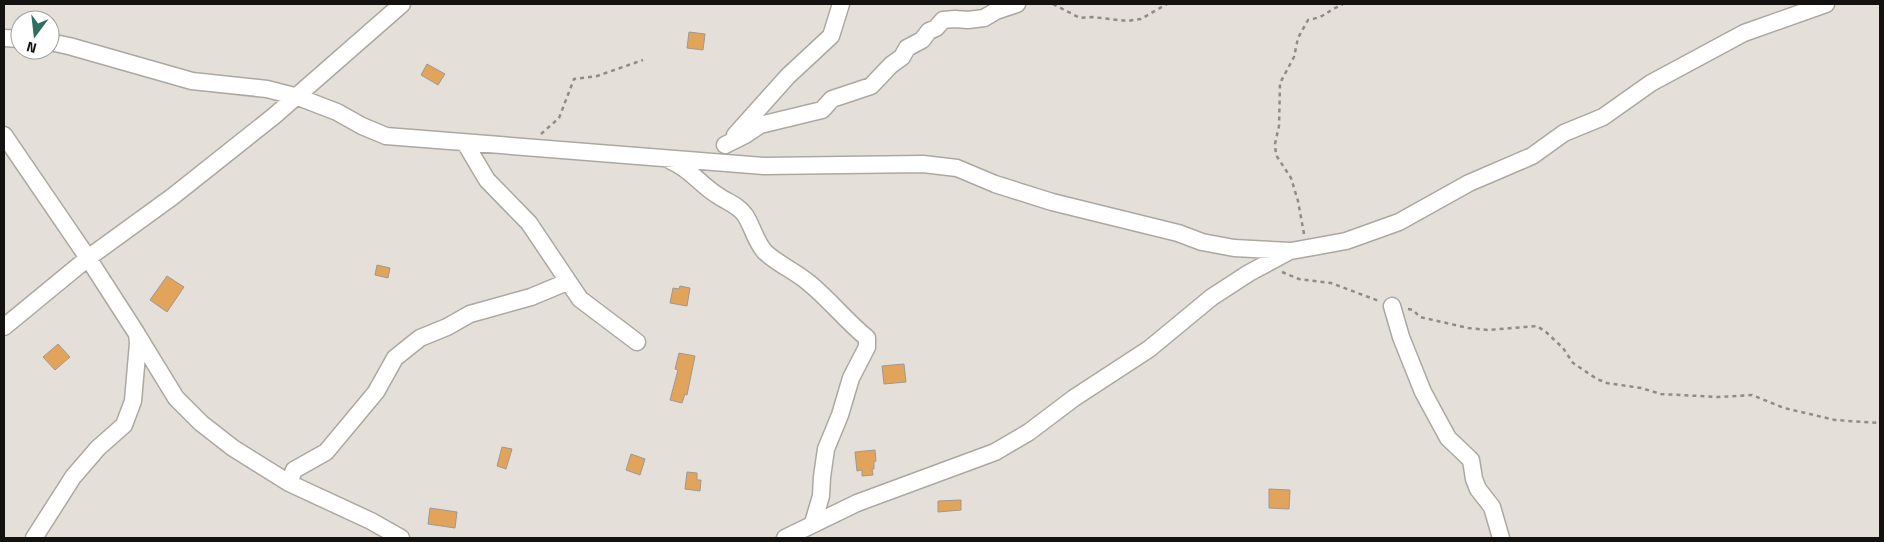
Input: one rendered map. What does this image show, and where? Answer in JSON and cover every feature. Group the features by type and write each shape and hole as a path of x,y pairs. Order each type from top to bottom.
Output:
{"street":[{"path":"4,327 88,258 172,197 298,97 402,4"},
{"path":"725,145 788,76 831,36 841,4"},
{"path":"700,182 704,162 710,155 725,145 760,125 822,110 832,99 871,86 891,65 902,57 907,48 922,40 929,31 936,28 943,20 984,18 996,11 1017,4"},
{"path":"60,44 192,81 267,88 298,97 337,112 362,126 386,136 667,160 764,166 923,164 957,168 995,184 1052,202 1178,233 1202,242 1234,248 1291,250 1346,241 1399,222 1469,183 1532,156 1564,133 1603,117 1652,83 1744,33 1826,4"},
{"path":"4,135 88,258 176,398 201,423 233,448 289,483 371,521 401,538"},
{"path":"465,143 487,180 529,223 580,299 637,342"},
{"path":"667,160 684,168 718,196 736,205 744,214 756,240 764,250 781,266 807,281 867,338 867,347 851,378 840,415 826,449 821,496 813,523"},
{"path":"785,538 857,503 995,452 1030,432 1074,398 1149,349 1212,297 1291,250"},
{"path":"289,483 294,470 326,452 376,392 395,358 420,338 447,327 470,314 531,297 567,282"},
{"path":"1392,306 1401,337 1423,392 1448,438 1471,460 1474,480 1478,489 1492,507 1501,538"},
{"path":"34,538 73,477 98,448 124,426 133,401 137,364 137,334"}],"path":[{"path":"1053,4 1080,18 1092,17 1127,20 1141,19 1167,4"},
{"path":"1315,246 1305,234 1291,178 1276,155 1275,144 1279,119 1280,83 1294,57 1298,38 1308,20 1323,17 1332,9 1343,4"},
{"path":"526,148 559,118 574,79 597,76 644,60"},
{"path":"1264,265 1299,279 1331,283 1392,306 1413,310 1420,317 1468,328 1488,330 1537,326 1562,348 1573,363 1597,380 1608,383 1641,388 1662,394 1718,397 1752,395 1784,408 1835,420 1880,423"}],"building":[{"path":"689,32 705,34 703,50 687,48"},
{"path":"427,64 445,74 438,85 421,75"},
{"path":"377,265 390,268 388,278 375,275"},
{"path":"167,276 184,287 167,312 150,300"},
{"path":"680,286 690,288 687,306 670,303 673,288 679,289"},
{"path":"58,344 70,357 55,370 43,357"},
{"path":"679,353 695,356 687,395 685,394 682,403 670,400 678,370 675,369"},
{"path":"904,364 906,382 884,384 882,366"},
{"path":"502,447 512,449 506,469 497,466"},
{"path":"875,450 876,461 874,462 874,469 872,469 873,475 862,476 862,470 857,471 855,452"},
{"path":"631,454 645,459 640,475 626,470"},
{"path":"687,472 697,473 697,480 701,480 700,491 685,489"},
{"path":"1269,489 1290,490 1289,509 1269,508"},
{"path":"961,500 961,510 938,512 938,501"},
{"path":"430,508 457,512 455,528 428,524"}]}
